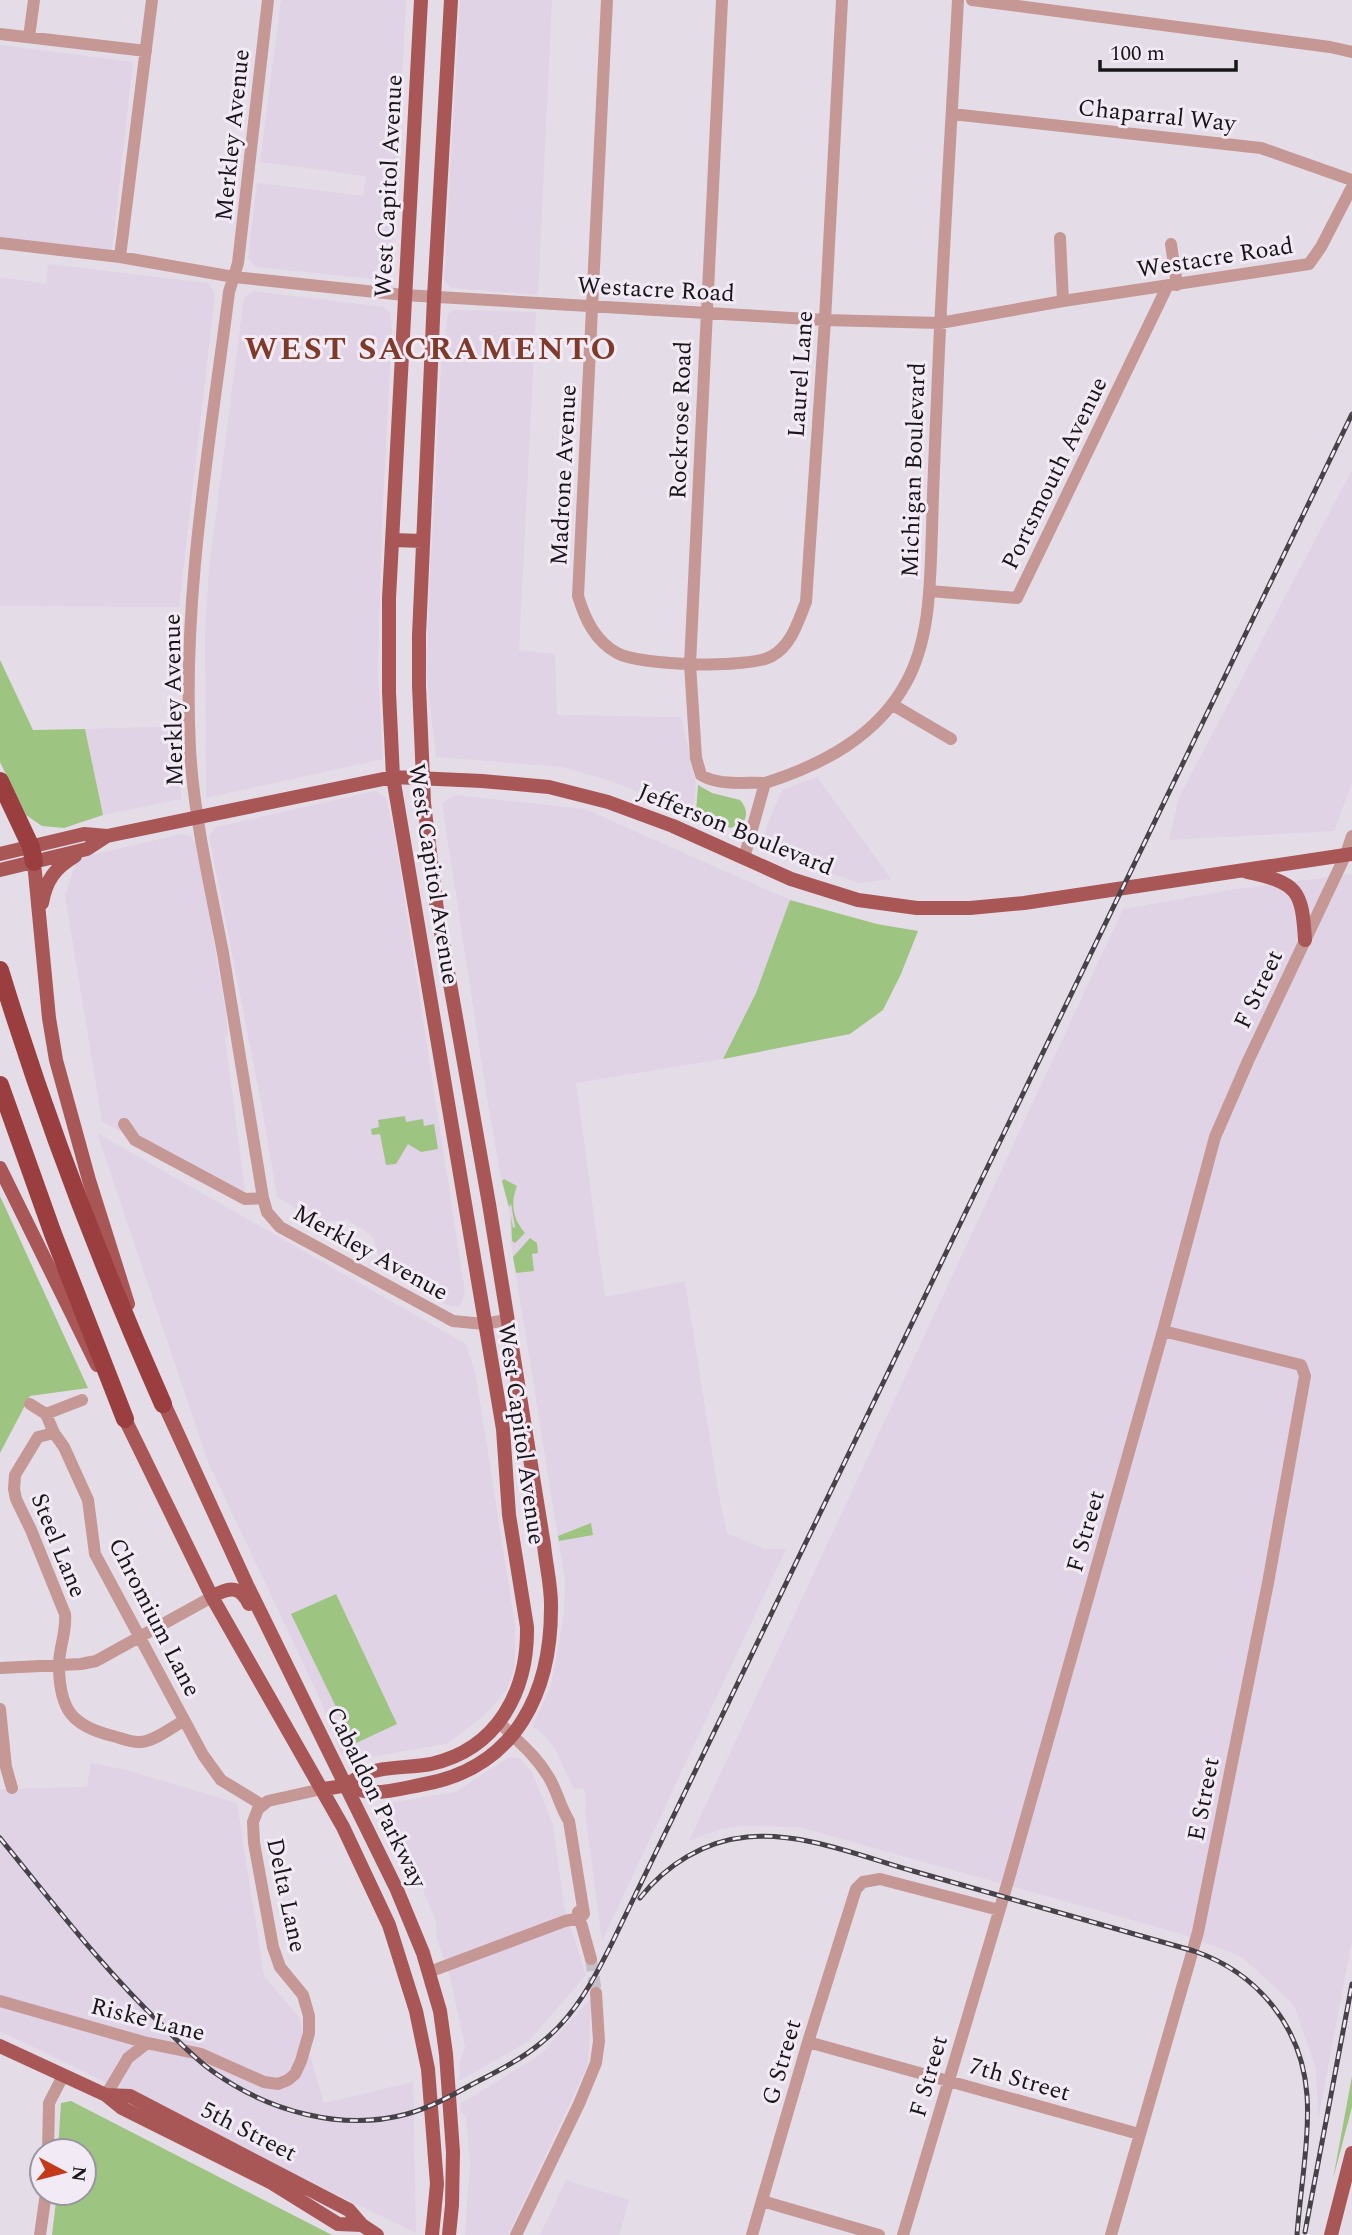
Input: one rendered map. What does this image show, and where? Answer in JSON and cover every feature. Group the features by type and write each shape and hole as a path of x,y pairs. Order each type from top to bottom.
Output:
{"highway":[{"path":"0,781 33,855"},
{"path":"0,970 83,1215 163,1404"},
{"path":"0,1085 52,1234 125,1419"}],"main road":[{"name":"West Capitol Avenue","path":"346,1785 366,1773 432,1764 451,1758 474,1744 499,1722 512,1704 523,1673 527,1627 509,1515 503,1429 393,777 388,653 392,540 421,0"},
{"name":"West Capitol Avenue","path":"346,1785 372,1792 455,1776 485,1760 513,1737 532,1706 541,1681 548,1648 551,1607 544,1545 489,1204 437,910 424,802 419,674 423,541 451,0"},
{"path":"392,540 423,541"},
{"name":"Jefferson Boulevard","path":"0,870 84,834 107,836 393,777 548,787 578,793 654,818 822,890 858,900 917,908 970,908 1024,903 1349,854"},
{"name":"Jefferson Boulevard","path":"0,854 33,855 87,849 107,836"},
{"path":"41,929 42,902 49,879 61,864 87,849"},
{"path":"33,855 41,929"},
{"path":"1239,870 1269,877 1299,896 1303,906 1305,940"},
{"name":"Cabaldon Parkway","path":"41,929 49,1018 56,1060 111,1251 163,1404 397,1890 429,1972 440,2011 446,2054 453,2152 453,2205 449,2235"},
{"path":"426,970 445,1008 453,1010"},
{"path":"447,1091 462,1114 473,1115"},
{"name":"Cabaldon Parkway","path":"0,1168 212,1597 322,1789 360,1860 389,1925 416,2011 428,2069 436,2160 437,2208 432,2235"},
{"path":"212,1597 224,1590 239,1590 246,1597 265,1637 280,1651"},
{"path":"322,1789 346,1785"},
{"name":"5th Street","path":"0,2046 106,2095 122,2108 294,2195 338,2224 362,2225 377,2235"},
{"path":"1331,2235 1352,2153"}],"street":[{"path":"29,37 34,0"},
{"path":"120,257 152,0"},
{"name":"Merkley Avenue","path":"268,0 239,263 229,292 193,579 190,750 207,878 235,1019 263,1198 267,1212 280,1227 453,1321 484,1324 506,1320"},
{"name":"Madrone Avenue","path":"607,0 578,596 591,629 618,654 645,661 690,664"},
{"name":"Rockrose Road","path":"722,0 690,664 696,758 701,775 720,782 765,783"},
{"name":"Laurel Lane","path":"690,664 744,663 772,656 793,635 806,602 825,320 842,0"},
{"name":"Michigan Boulevard","path":"765,783 800,772 832,757 865,733 893,705 920,653 929,591 940,323 958,0"},
{"path":"972,0 1352,52"},
{"path":"0,34 146,51"},
{"name":"Chaparral Way","path":"952,114 1261,148 1352,180"},
{"name":"Westacre Road","path":"0,243 120,257 234,277 434,298 825,320 940,323 1063,301 1309,264 1321,247 1352,187"},
{"path":"1060,238 1063,301"},
{"path":"1171,244 1172,286"},
{"name":"Portsmouth Avenue","path":"929,591 1017,598 1172,286"},
{"path":"893,705 951,739"},
{"path":"744,858 765,783"},
{"name":"F Street","path":"903,2235 999,1910 1163,1332 1215,1137 1305,940 1349,854 1352,836"},
{"path":"124,1124 135,1140 245,1199 263,1198"},
{"name":"E Street","path":"1111,2235 1203,1912 1305,1376 1301,1365 1163,1332"},
{"path":"30,1404 46,1414 82,1400"},
{"name":"Chromium Lane","path":"46,1414 88,1500 95,1554 184,1721 221,1780 262,1805"},
{"name":"Steel Lane","path":"54,1433 38,1437 15,1475 14,1489 65,1614 66,1628 58,1665 64,1703 72,1718 95,1731 139,1743 184,1721"},
{"path":"0,1668 96,1661 212,1597"},
{"path":"0,1709 6,1767 12,1788"},
{"path":"499,1722 541,1765 563,1811 561,1823 591,1959"},
{"name":"Delta Lane","path":"283,2082 295,2074 301,2061 309,2033 309,2016 303,1995 286,1977 273,1947 252,1831 253,1822 262,1805 268,1801 322,1789"},
{"name":"G Street","path":"752,2235 856,1889 863,1882 880,1879 999,1910"},
{"path":"429,1972 582,1916"},
{"path":"516,2235 596,2063 599,2041 596,1993"},
{"name":"Riske Lane","path":"0,2001 147,2043 201,2053 264,2082 283,2082"},
{"name":"7th Street","path":"808,2042 1139,2134"},
{"path":"106,2095 128,2058 147,2043"},
{"path":"48,2137 49,2104 63,2076"},
{"path":"762,2201 879,2235"},
{"path":"40,2235 44,2207"}],"shaded area":[{"path":"281,0 406,0 392,274 384,280 256,267 248,258 257,183 363,196 366,176 260,162"},
{"path":"460,0 552,0 538,295 451,288 444,280"},
{"path":"0,45 133,62 112,250 0,237"},
{"path":"48,264 208,283 215,294 179,607 0,606 0,277 46,284"},
{"path":"254,291 384,307 390,313 392,329 382,522 378,674 383,759 206,798 205,632 209,569 244,297"},
{"path":"453,310 536,312 519,650 555,654 557,715 681,717 696,784 693,814 608,780 562,767 436,757 427,677 429,597 441,367 448,314"},
{"path":"1352,470 1352,783 1334,831 1169,840 1179,797"},
{"path":"179,726 181,799 103,815 85,729"},
{"path":"817,777 891,879 859,883 772,852 763,842 782,790"},
{"path":"375,791 386,798 395,837 465,1292 460,1307 446,1305 379,1258 373,1238 366,1231 347,1220 319,1222 277,1197 209,836 216,827"},
{"path":"455,795 585,809 790,900 756,993 723,1059 576,1083 605,1297 685,1281 727,1533 764,1549 786,1549 602,1941 584,1788 574,1789 554,1747 538,1729 532,1727 551,1686 564,1614 565,1581 511,1243 509,1210 487,1098 442,803"},
{"path":"182,834 191,836 198,848 226,1015 228,1034 225,1038 245,1191 102,1122 65,895 78,858"},
{"path":"1352,874 1352,1940 1318,2120 1316,2069 1294,2005 1242,1957 1182,1934 799,1827 744,1826 720,1829 689,1841 1123,909 1231,890"},
{"path":"97,1133 466,1344 476,1376 515,1626 515,1665 507,1689 484,1716 446,1744 370,1757 346,1757 340,1752 321,1701 208,1462"},
{"path":"509,1757 521,1759 532,1772 553,1825 564,1906 586,1975 529,2041 459,2081 460,2061 465,2047 450,1977 437,1939 436,1921 419,1881 409,1871 380,1811 382,1804 455,1792"},
{"path":"91,1763 127,1770 237,1803 264,1976 299,2017 324,2103 413,2082 416,2233 0,2031 0,1789 87,1787"},
{"path":"591,1998 588,2065 508,2235 465,2235 470,2164 466,2116 461,2112 460,2104 540,2055"},
{"path":"566,2180 629,2200 619,2235 540,2235"}],"green space":[{"path":"0,660 33,730 85,729 103,815 64,828 42,826 26,815 0,762"},
{"path":"698,785 712,793 740,800 746,811 741,826 737,829 736,826 730,828 696,812"},
{"path":"790,900 877,924 918,931 883,1010 850,1034 723,1059 756,993"},
{"path":"405,1116 406,1122 423,1119 424,1126 434,1124 438,1149 421,1152 408,1144 396,1164 386,1165 380,1134 372,1135 371,1129 379,1127 378,1120"},
{"path":"504,1179 517,1186 514,1211 525,1233 515,1243 512,1241 511,1216 513,1228 515,1227 511,1204 509,1207 502,1181"},
{"path":"0,1196 88,1388 30,1396 0,1453"},
{"path":"530,1238 537,1243 538,1253 532,1254 534,1271 516,1273 513,1257"},
{"path":"591,1523 593,1535 559,1541 558,1536"},
{"path":"336,1594 397,1724 354,1744 291,1614"},
{"path":"1352,2076 1352,2107 1333,2179"},
{"path":"71,2101 332,2235 52,2235 55,2207 98,2207 98,2137 59,2137 61,2103"}],"tunnel":[{"path":"591,1959 596,1993"}],"railway":[{"path":"0,1838 99,1959 188,2051 236,2086 282,2107 332,2119 357,2121 415,2112 498,2071 534,2049 554,2032 574,2009 591,1983 612,1943 1352,414"},
{"path":"640,1898 674,1865 701,1849 731,1839 768,1836 789,1838 852,1852 1194,1951 1217,1961 1257,1988 1273,2006 1286,2025 1303,2070 1307,2095 1307,2129 1297,2235"},
{"path":"1305,2232 1352,1984"}],"district":[{"name":"WEST SACRAMENTO","path":"431,348"}]}
